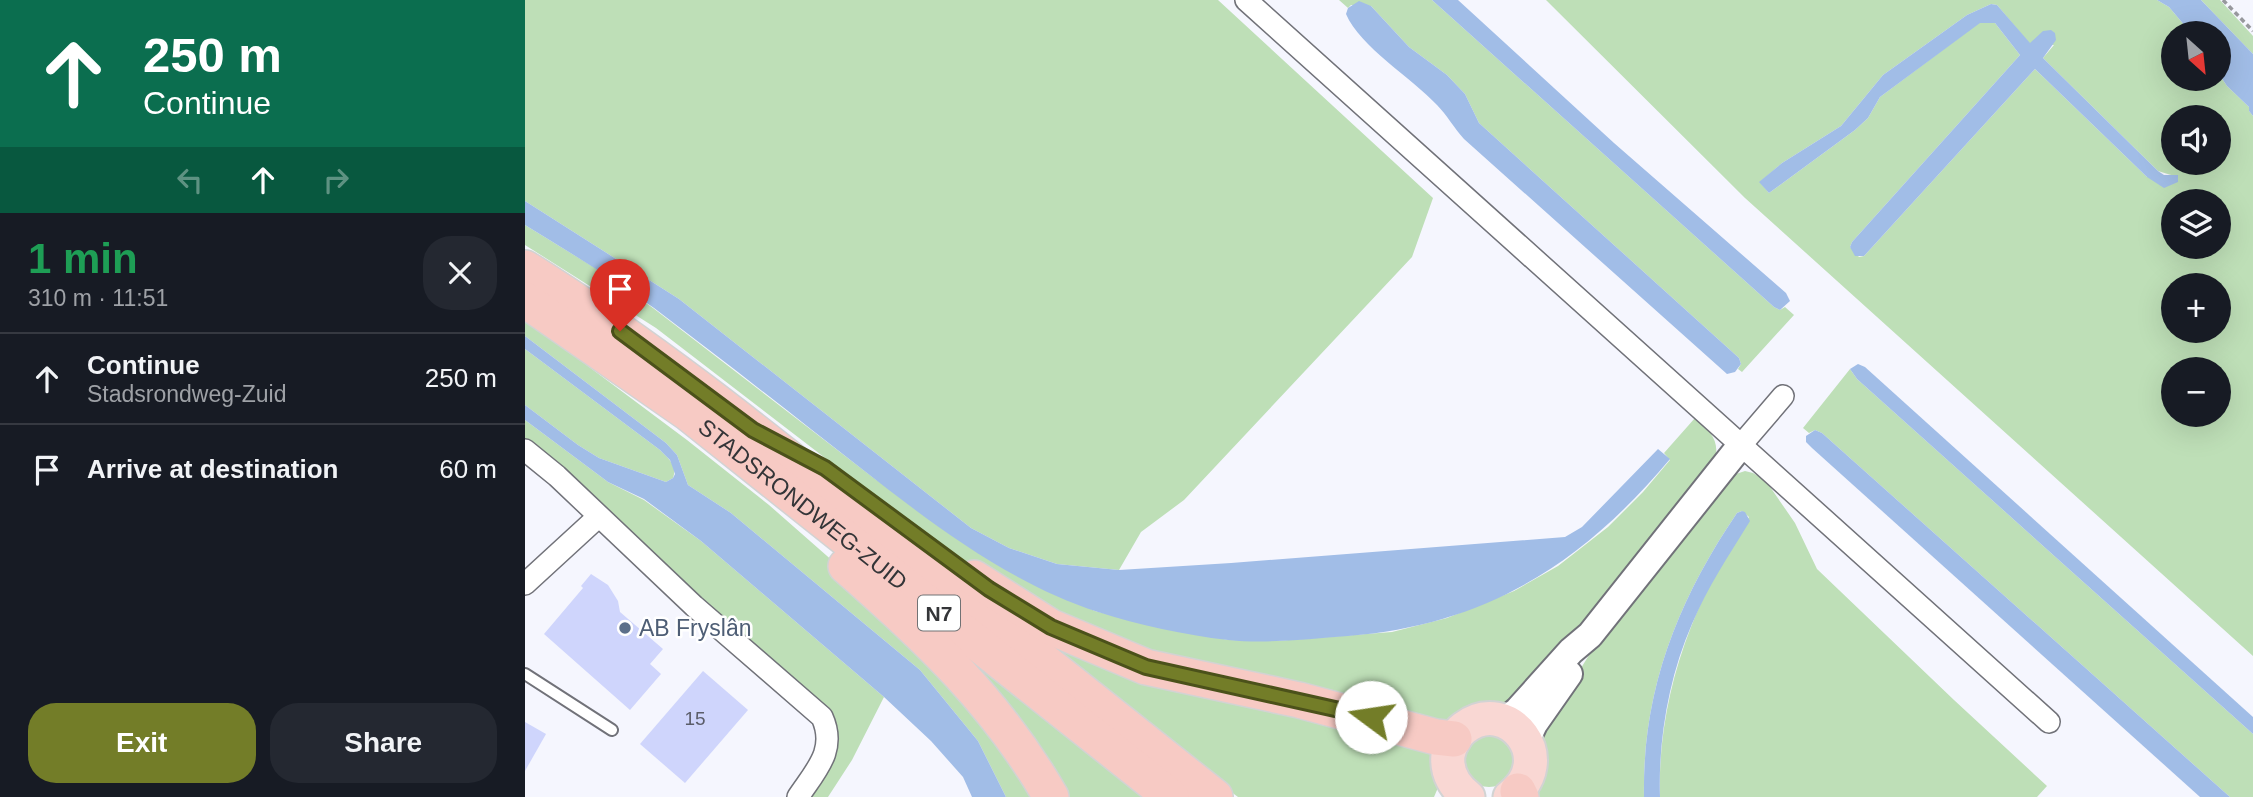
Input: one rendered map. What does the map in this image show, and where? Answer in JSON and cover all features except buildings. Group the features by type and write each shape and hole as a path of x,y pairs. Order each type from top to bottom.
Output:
{"highway":[{"name":"STADSRONDWEG-ZUID","path":"525,268 576,300 665,363 753,430 1215,797"},
{"name":"STADSRONDWEG-ZUID","path":"525,299 623,366 708,429 1171,797"},
{"name":"N7","path":"708,429 757,488 869,587 971,684 1014,737 1051,797"},
{"name":"N7","path":"753,430 825,468 989,589 1031,617 1072,638 1146,667 1299,700 1436,737 1454,739"}],"main road":[{"path":"1457,792 1448,768 1454,739 1461,730 1480,720 1515,731 1530,751 1529,772 1516,795"}],"street":[{"path":"1246,0 2049,722"},
{"path":"1515,731 1534,724 1581,658 1590,635 1783,396"},
{"path":"525,450 557,476 694,606 822,717 828,730 828,745 798,797"},
{"path":"525,584 598,517"}],"lane":[{"path":"525,674 612,730"}],"path":[{"path":"2223,0 2253,31"}],"green space":[{"path":"525,0 1218,0 1433,198 1412,257 1184,500 1141,532 1119,570 1057,564 1009,548 971,528 679,299 525,201"},
{"path":"1339,0 1432,0 1774,307 1780,310 1785,307 1794,315 1742,372 1738,369 1741,364 1739,358 1479,123 1465,94 1447,75 1409,47 1371,6 1351,5 1348,8"},
{"path":"1546,0 2157,0 2169,7 2181,21 2161,21 2161,91 2231,90 2250,108 2253,116 2253,656 1745,198"},
{"path":"2201,0 2220,0 2253,36 2253,54 2231,31 2231,21 2221,21"},
{"path":"525,225 600,271 653,308 875,479 1022,578 1095,611 1171,630 1229,640 1276,641 1392,632 1447,618 1514,591 1558,566 1608,527 1670,460 1664,453 1695,418 1713,436 1715,460 1569,643 1508,704 1440,724 1188,670 980,577 656,328 525,245"},
{"path":"525,319 687,440 769,505 843,570 929,651 1039,797 1006,797 978,741 920,670 731,513 688,485 677,455 666,443 525,336"},
{"path":"525,349 660,450 673,466 673,478 666,482 599,458 525,405"},
{"path":"1850,369 1857,379 2253,734 2253,797 2230,797 1822,433 1815,430 1809,433 1803,428"},
{"path":"525,420 608,482 644,500 701,541 884,697 852,760 828,797 808,797 837,747 647,548 525,440"},
{"path":"1745,471 1766,481 1795,523 1817,569 2047,786 2037,797 1660,797 1663,732 1677,668 1703,599 1749,517 1742,511 1737,513 1697,579 1668,648 1649,720 1644,797 1535,797 1540,735 1597,642 1730,476"},
{"path":"877,578 1150,797 1062,797"},
{"path":"1026,630 1442,746 1437,790 1434,797 1238,797"},
{"path":"1489,735 1499,737 1507,743 1513,751 1513,771 1507,779 1499,785 1489,787 1479,785 1471,779 1465,771 1463,761 1465,751 1471,743 1479,737"}],"water":[{"path":"1432,0 1458,0 1614,143 1786,293 1790,301 1780,310 1774,307"},
{"path":"2157,0 2201,0 2221,21 2181,21 2169,7"},
{"path":"1359,1 1371,6 1409,47 1447,75 1465,94 1479,123 1739,358 1741,364 1735,372 1727,374 1464,139 1437,105 1374,50 1353,26 1346,14 1348,8"},
{"path":"1991,4 1997,5 2030,43 2043,31 2051,30 2055,33 2056,40 2043,58 2161,175 2178,175 2178,182 2164,188 2147,177 2035,69 1864,256 1855,256 1850,247 1852,242 2020,55 1995,23 1980,23 1880,97 1868,118 1855,130 1769,193 1759,182 1782,163 1841,126 1883,75 1967,15"},
{"path":"2231,31 2253,54 2253,116 2249,107 2231,90"},
{"path":"525,201 679,299 971,528 1009,548 1057,564 1119,570 1565,537 1582,527 1658,449 1670,459 1637,496 1566,558 1528,583 1487,603 1444,618 1398,630 1273,641 1228,640 1162,629 1098,612 1059,597 1021,579 948,533 654,308 525,225"},
{"path":"525,336 666,443 677,455 688,485 731,513 920,670 978,741 1006,797 972,797 963,777 931,741 884,697 701,541 644,499 608,482 525,420 525,405 599,458 666,482 675,474 670,460 660,450 525,349"},
{"path":"1858,364 1865,367 2253,717 2253,734 1857,379 1850,369"},
{"path":"1815,430 1822,433 2230,797 2200,797 1812,448 1806,442 1806,436"},
{"path":"1742,511 1750,521 1704,598 1677,665 1663,731 1660,797 1644,797 1649,720 1668,648 1697,579 1737,513"}],"place":[{"name":"AB Fryslân","path":"625,628"}],"route":[{"path":"620,331 753,430 825,468 908,531 1031,617 1072,638 1146,667 1371,717"}]}
